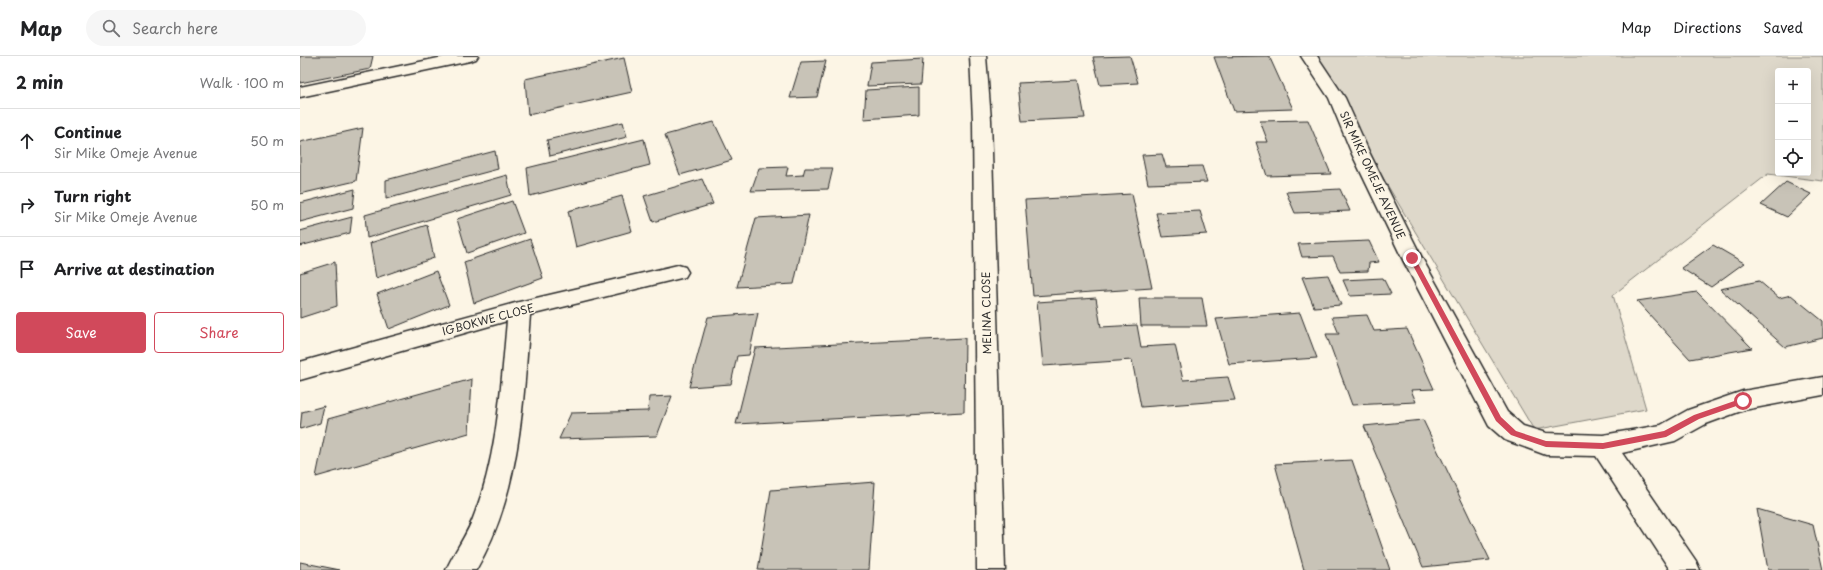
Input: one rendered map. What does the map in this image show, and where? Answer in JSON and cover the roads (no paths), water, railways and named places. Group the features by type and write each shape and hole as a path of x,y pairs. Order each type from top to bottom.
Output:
{"street":[{"path":"300,92 470,56"},
{"name":"MELINA CLOSE","path":"978,56 982,120 991,570"},
{"name":"SIR MIKE OMEJE AVENUE","path":"1309,56 1337,98 1361,154 1412,258 1498,419 1514,433 1546,444 1603,446 1666,434 1697,417 1743,401 1823,386"},
{"name":"IGBOKWE CLOSE","path":"300,371 519,310 678,272"},
{"path":"460,570 470,556 496,495 505,446 519,310"},
{"path":"1603,446 1686,570"}]}
